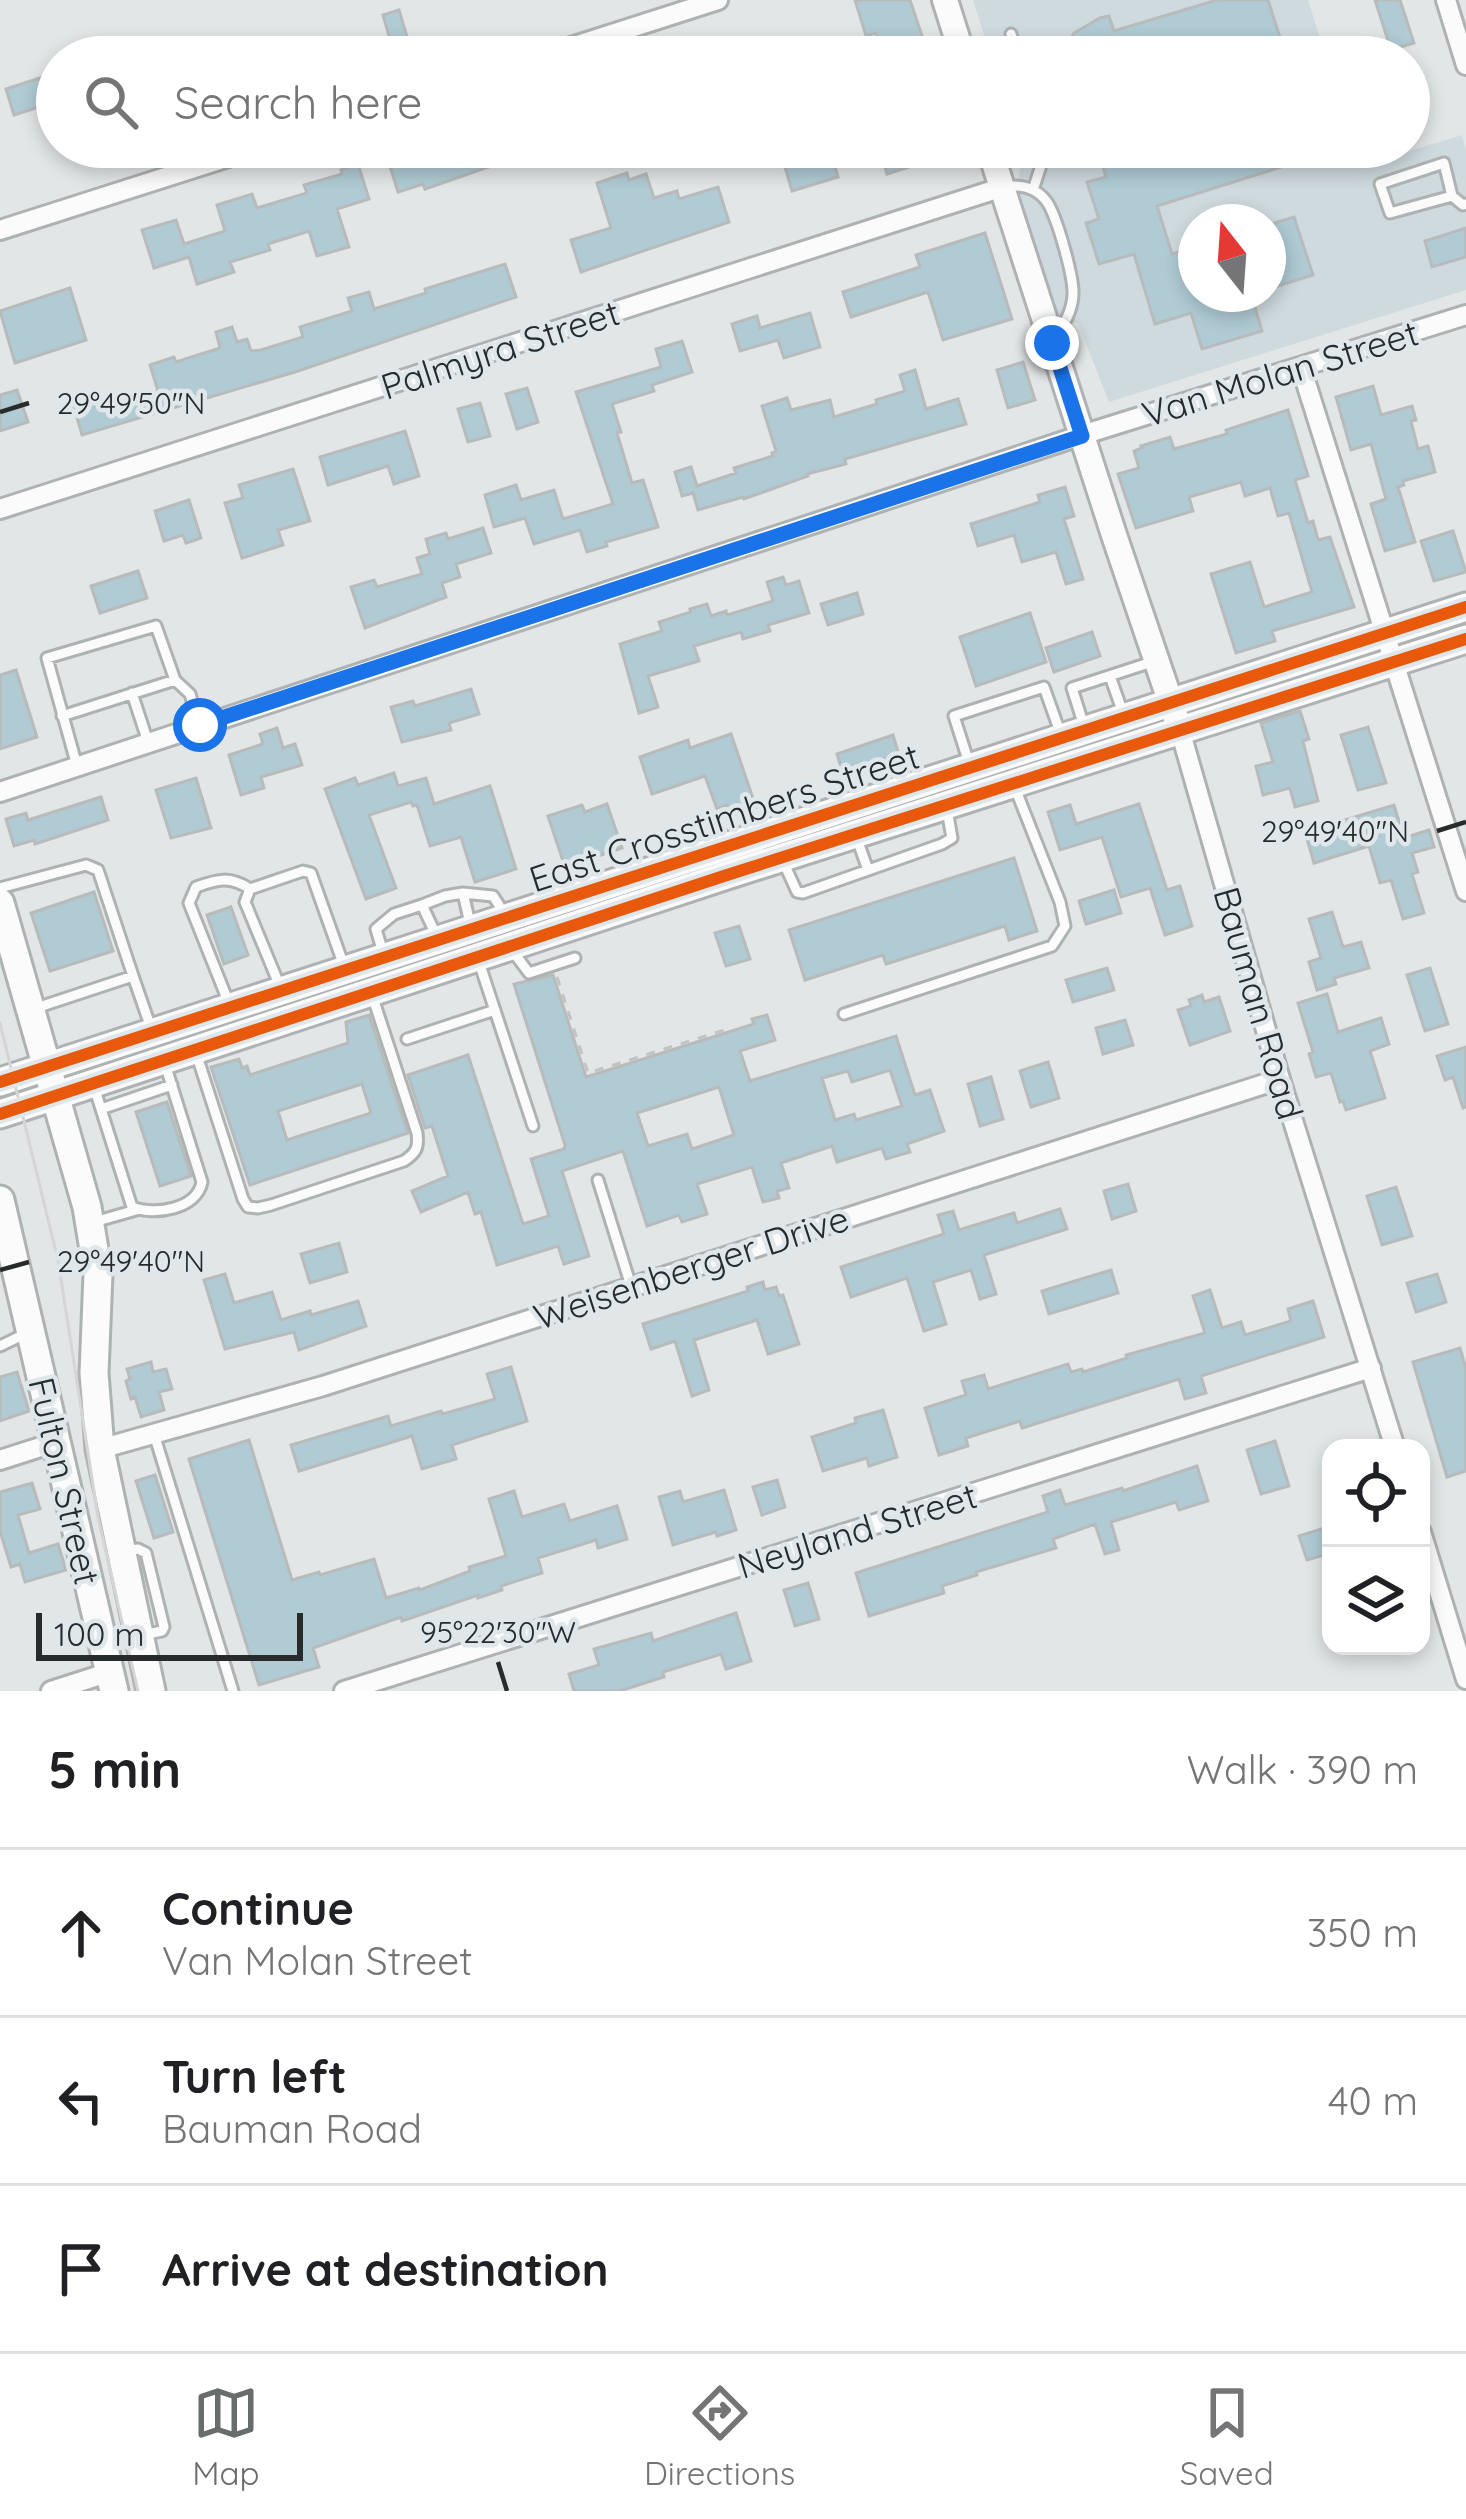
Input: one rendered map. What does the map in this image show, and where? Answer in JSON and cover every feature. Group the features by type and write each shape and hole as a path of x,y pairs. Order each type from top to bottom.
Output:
{"main road":[{"name":"East Crosstimbers Street","path":"0,1114 55,1097 97,1097 168,1073 195,1051 371,992 475,944 724,862 941,792 1013,783 1384,633 1466,607"},
{"name":"East Crosstimbers Street","path":"724,862 781,858 856,834 941,792 970,769 1124,718 1176,716 1393,662 1466,638"},
{"name":"Fulton Street","path":"0,903 89,1223 98,1274 94,1372 100,1449 151,1691"},
{"name":"East Crosstimbers Street","path":"0,1082 438,941 475,944"},
{"path":"282,991 290,1019"},
{"name":"Fulton Street","path":"0,1200 11,1300 30,1332 112,1682"}],"street":[{"path":"606,36 718,0"},
{"path":"944,0 955,36"},
{"path":"1446,0 1466,64"},
{"path":"0,230 194,168"},
{"name":"Bauman Road","path":"995,168 1176,716 1280,1079 1392,1439"},
{"name":"Palmyra Street","path":"0,509 1000,188"},
{"name":"Van Molan Street","path":"0,791 1466,315"},
{"path":"1301,368 1466,890"},
{"name":"Weisenberger Drive","path":"100,1449 323,1386 1280,1079"},
{"name":"Neyland Street","path":"344,1691 1371,1368"},
{"path":"0,1460 56,1442"},
{"path":"1426,1547 1466,1679"},
{"path":"51,1691 112,1682"}],"lane":[{"path":"1452,196 1390,214 1380,184 1444,164 1452,196 1466,205"},
{"path":"1033,190 1040,168"},
{"path":"1000,188 1019,185 1048,203 1072,275 1073,299 1067,320 1052,343"},
{"path":"77,766 47,658 156,626 175,680 190,694 200,725"},
{"path":"1074,735 1072,688 1156,661"},
{"path":"1110,676 1124,718"},
{"path":"62,716 175,680"},
{"path":"970,769 954,716 1044,687 1074,735"},
{"path":"132,694 148,742"},
{"path":"844,1014 1052,946 1065,926 1060,902 1013,783"},
{"path":"781,858 797,892 803,892 942,844 952,838 941,792"},
{"path":"856,834 868,870"},
{"path":"0,888 86,865 98,870 153,1033"},
{"path":"250,889 303,871 311,873 345,971"},
{"path":"231,1008 189,903 196,887 211,882 236,880 250,889"},
{"path":"250,889 245,902 282,991"},
{"path":"464,893 475,944 533,1126"},
{"path":"384,958 376,929 394,914 464,893 493,896 500,905 505,934 529,973 575,958"},
{"path":"422,905 438,941"},
{"path":"32,1009 133,976"},
{"path":"195,1051 248,1207 271,1205 382,1169 404,1161 418,1145 371,992"},
{"path":"406,1039 495,1010"},
{"path":"89,1223 137,1210 167,1209 194,1199 201,1191 168,1073"},
{"path":"97,1097 128,1199 137,1210"},
{"path":"598,1180 631,1286"},
{"path":"0,1346 30,1332"},
{"path":"154,1434 233,1691"}],"path":[{"path":"553,965 588,1073 730,1028"}],"shaded area":[{"path":"973,0 1308,0 1319,36 984,36"},
{"path":"1462,135 1466,149 1466,290 1109,402 1078,323 1051,317 1013,201 1020,168 1430,168 1430,145"}],"building":[{"path":"855,0 910,0 922,36 866,36"},
{"path":"1217,0 1268,0 1280,36 1072,36 1109,16 1114,31"},
{"path":"1375,0 1400,0 1412,36 1387,36"},
{"path":"399,10 407,36 389,36 383,15"},
{"path":"36,79 36,108 14,115 6,89"},
{"path":"359,168 369,199 337,209 349,247 317,256 309,231 268,244 270,250 230,262 234,272 197,284 189,257 154,268 142,230 176,220 184,244 225,231 217,205 252,194 257,208 307,193 304,185 342,174 341,170"},
{"path":"391,168 485,168 425,189 423,184 398,192"},
{"path":"785,168 835,168 838,177 792,191"},
{"path":"1103,168 1278,168 1157,206 1172,254 1178,252 1178,312 1256,312 1262,331 1202,349 1191,313 1155,324 1134,254 1099,264 1086,223 1099,219 1087,182 1106,177"},
{"path":"627,173 629,180 646,174 654,198 677,191 679,199 718,187 729,222 581,272 571,240 611,228 597,183"},
{"path":"1294,217 1313,275 1286,283 1286,219"},
{"path":"1466,228 1466,257 1432,267 1425,241"},
{"path":"985,233 1012,319 943,340 928,292 851,317 843,292 920,267 916,255"},
{"path":"505,264 516,297 295,372 82,435 74,407 158,391 150,365 220,348 216,332 232,327 237,342 247,339 251,351 261,350 303,337 300,327 352,311 348,298 369,292 374,309"},
{"path":"70,288 86,340 15,363 0,311"},
{"path":"810,313 820,347 784,358 778,340 740,351 732,324 757,316 760,328"},
{"path":"682,341 692,372 612,404 632,483 643,480 658,527 587,552 580,530 534,544 525,518 494,527 485,495 516,485 521,500 554,490 563,519 613,504 576,392 661,367 656,349"},
{"path":"1023,362 1035,400 1008,408 997,370"},
{"path":"915,370 926,409 958,399 966,424 845,459 846,464 744,499 698,510 693,493 682,496 675,472 691,467 697,486 773,456 776,451 762,406 787,398 791,410 830,400 834,417 905,391 900,375"},
{"path":"1373,386 1381,415 1412,406 1418,449 1428,446 1435,472 1403,481 1398,487 1415,542 1385,551 1371,504 1386,499 1371,444 1351,450 1336,397"},
{"path":"527,388 538,422 517,429 506,394"},
{"path":"17,390 28,422 0,431 0,395"},
{"path":"480,403 490,436 468,442 458,409"},
{"path":"1288,410 1308,476 1295,480 1308,523 1313,521 1318,540 1330,537 1354,607 1272,631 1275,641 1236,653 1211,574 1250,562 1264,607 1312,592 1289,513 1278,516 1270,488 1245,496 1241,482 1189,497 1193,511 1136,528 1118,474 1139,468 1134,451 1141,446 1170,437 1174,449"},
{"path":"405,431 419,476 394,484 388,466 328,485 320,457"},
{"path":"293,469 310,521 278,530 283,545 242,558 225,503 243,498 239,485"},
{"path":"1065,487 1074,516 1064,519 1083,579 1066,584 1056,552 1022,562 1014,535 978,546 971,524 1040,502 1038,495"},
{"path":"189,500 201,538 186,543 183,535 164,541 155,511"},
{"path":"483,528 491,553 456,564 460,577 442,583 446,597 365,628 351,587 374,580 377,587 422,574 417,558 430,554 426,539 446,533 448,539"},
{"path":"1453,531 1466,572 1434,581 1421,541"},
{"path":"138,571 147,598 100,613 91,586"},
{"path":"783,577 786,585 799,581 809,613 768,625 770,631 743,639 741,632 694,646 699,661 648,676 658,707 639,713 620,644 662,631 659,622 707,604 711,616 773,601 767,582"},
{"path":"857,593 863,614 828,625 821,604"},
{"path":"1030,613 1046,662 976,686 960,637"},
{"path":"1092,632 1100,656 1054,672 1046,648"},
{"path":"16,670 37,737 0,749 0,675"},
{"path":"471,689 479,714 449,723 451,730 402,742 391,707 413,701 415,706"},
{"path":"1300,711 1318,801 1295,807 1290,788 1263,795 1256,766 1273,762 1261,723"},
{"path":"1368,727 1386,783 1358,790 1341,735"},
{"path":"277,728 283,748 295,744 302,765 261,777 264,788 241,795 229,755 263,744 260,734"},
{"path":"731,734 756,807 730,816 727,805 717,809 705,776 652,794 640,757 688,740 690,748"},
{"path":"893,735 899,755 844,777 837,754"},
{"path":"394,773 398,786 426,778 434,804 490,786 516,869 475,882 461,837 430,846 417,805 411,802 369,815 396,888 366,899 325,789 355,778 358,785"},
{"path":"196,778 211,828 171,838 156,790"},
{"path":"101,797 108,820 35,844 34,840 14,846 6,819 26,813 28,820"},
{"path":"607,804 622,848 565,867 548,816 582,805 585,812"},
{"path":"1139,804 1167,890 1180,886 1192,926 1165,935 1150,888 1121,897 1102,837 1060,850 1048,812 1070,805 1076,824"},
{"path":"1394,805 1404,838 1429,830 1434,847 1412,853 1418,872 1412,874 1424,913 1403,919 1391,880 1380,883 1369,846 1314,863 1305,832"},
{"path":"1014,858 1037,931 1009,940 1005,926 886,964 883,955 805,980 789,930"},
{"path":"1114,890 1121,913 1086,924 1079,901"},
{"path":"94,892 113,951 50,971 31,913"},
{"path":"231,907 248,955 224,964 207,915"},
{"path":"1332,912 1343,947 1361,942 1369,968 1334,978 1336,984 1317,990 1309,962 1321,958 1309,919"},
{"path":"739,926 750,959 726,966 715,933"},
{"path":"1107,968 1114,990 1073,1002 1066,980"},
{"path":"1430,968 1448,1024 1425,1031 1407,975"},
{"path":"553,975 586,1077 754,1024 752,1019 767,1015 775,1040 740,1051 750,1081 896,1036 915,1095 930,1090 944,1131 907,1144 910,1152 886,1159 882,1148 837,1162 832,1146 781,1163 789,1188 777,1191 779,1198 763,1202 752,1167 697,1184 707,1214 682,1222 679,1215 647,1226 623,1151 562,1171 589,1256 564,1264 558,1246 497,1265 481,1212 475,1214 468,1192 421,1212 412,1191 448,1176 432,1126 425,1128 408,1075 468,1055 523,1224 549,1216 531,1159 565,1145 514,984","holes":["890,1070 902,1106 856,1120 854,1114 835,1120 822,1078 848,1071 852,1082","719,1087 734,1135 692,1149 687,1134 648,1146 637,1113"]},
{"path":"1327,994 1338,1032 1381,1018 1389,1044 1370,1051 1385,1098 1346,1110 1331,1073 1316,1077 1298,1003"},
{"path":"1202,995 1204,1002 1219,997 1230,1031 1190,1045 1178,1010"},
{"path":"369,1015 408,1133 250,1185 211,1067 239,1059 250,1075 348,1043 346,1022","holes":["362,1084 371,1113 287,1140 278,1111"]},
{"path":"1125,1020 1133,1045 1103,1054 1096,1028"},
{"path":"1466,1047 1463,1108 1453,1077 1445,1080 1437,1056"},
{"path":"1048,1062 1059,1098 1031,1107 1020,1071"},
{"path":"991,1077 1003,1119 980,1126 968,1084"},
{"path":"167,1102 191,1176 160,1186 136,1112"},
{"path":"1128,1184 1136,1211 1112,1219 1104,1191"},
{"path":"1396,1187 1412,1236 1382,1245 1367,1196"},
{"path":"1060,1209 1067,1229 984,1255 996,1294 980,1299 971,1270 933,1282 946,1324 924,1331 907,1278 851,1297 841,1267 944,1234 938,1215 953,1211 959,1230 1014,1213 1017,1223"},
{"path":"339,1243 347,1272 310,1283 301,1254"},
{"path":"1111,1270 1118,1293 1049,1314 1042,1291"},
{"path":"225,1274 234,1303 272,1292 281,1320 358,1301 366,1326 299,1350 294,1332 225,1349 204,1280"},
{"path":"1437,1274 1446,1302 1416,1312 1407,1283"},
{"path":"763,1282 765,1290 776,1287 779,1296 783,1295 799,1344 768,1354 757,1320 694,1340 709,1390 692,1396 675,1341 651,1349 643,1324"},
{"path":"1210,1290 1222,1328 1241,1322 1245,1335 1291,1321 1288,1309 1313,1301 1324,1337 1201,1376 1206,1393 1185,1399 1179,1379 1022,1428 1020,1421 966,1438 968,1446 939,1455 925,1408 966,1395 962,1381 984,1375 988,1389 1068,1364 1071,1372 1083,1372 1205,1333 1193,1296"},
{"path":"1460,1348 1466,1369 1466,1471 1447,1477 1413,1362"},
{"path":"151,1362 153,1372 166,1369 172,1389 159,1392 164,1410 141,1417 135,1397 131,1399 127,1369"},
{"path":"511,1367 527,1421 452,1445 456,1459 422,1469 412,1436 299,1471 291,1445 388,1416 391,1426 495,1399 487,1374"},
{"path":"17,1372 29,1411 0,1421 0,1377"},
{"path":"883,1410 897,1457 869,1466 867,1458 823,1471 812,1437"},
{"path":"249,1440 292,1580 374,1559 386,1598 470,1571 469,1567 506,1556 489,1499 514,1491 522,1517 564,1504 570,1521 617,1506 627,1539 598,1548 596,1540 538,1558 542,1573 478,1598 402,1621 401,1617 313,1648 319,1667 259,1685 189,1459"},
{"path":"1275,1441 1289,1486 1261,1494 1247,1450"},
{"path":"1197,1466 1208,1501 1179,1510 1176,1502 1111,1522 1119,1550 1105,1554 1095,1524 1053,1539 1056,1548 976,1572 942,1586 944,1593 869,1616 856,1573 1048,1512 1043,1496 1060,1490 1065,1505"},
{"path":"155,1475 173,1532 154,1538 136,1481"},
{"path":"777,1480 785,1507 762,1515 753,1487"},
{"path":"32,1483 40,1509 18,1515 29,1553 58,1544 66,1570 25,1582 20,1564 11,1567 0,1531 0,1492"},
{"path":"724,1490 736,1530 673,1545 659,1497 680,1491 683,1502"},
{"path":"1322,1529 1322,1556 1307,1560 1299,1536"},
{"path":"808,1583 819,1619 795,1626 784,1590"},
{"path":"736,1613 751,1661 726,1669 721,1654 620,1691 574,1691 569,1674 599,1665 594,1649 651,1633 653,1641"}],"tram line":[{"path":"0,1023 58,1260 98,1517 138,1691"}],"cycle path":[{"path":"0,1082 1466,607"},
{"path":"0,1114 1466,639"}],"route":[{"path":"200,725 1082,436 1052,343"}]}
